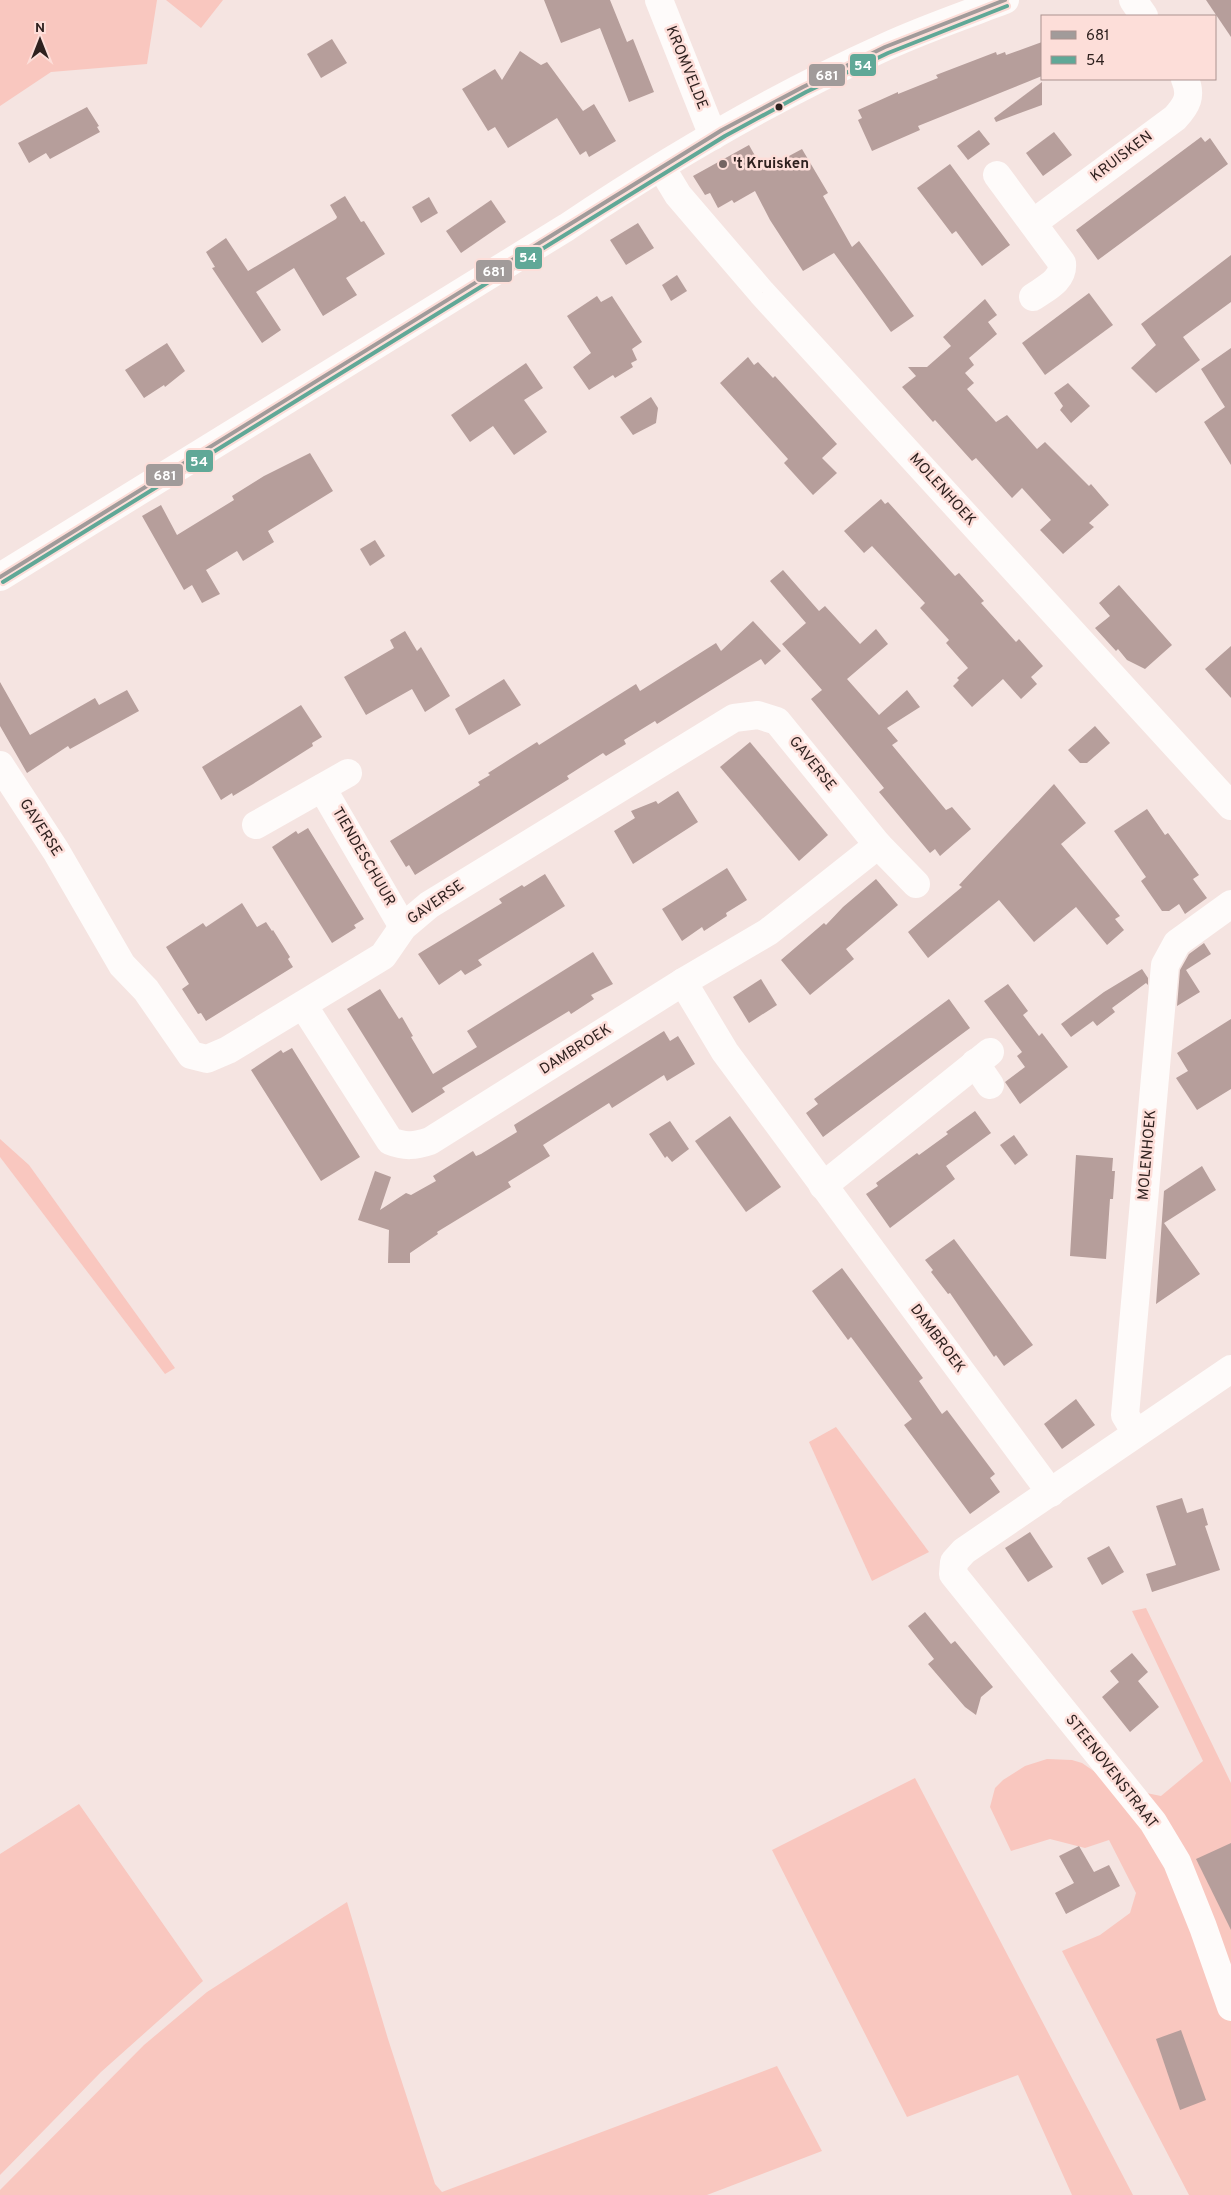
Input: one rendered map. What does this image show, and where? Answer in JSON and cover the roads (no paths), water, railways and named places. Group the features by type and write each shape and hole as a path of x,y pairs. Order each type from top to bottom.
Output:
{"street":[{"name":"KROMVELDE","path":"659,0 713,136"},
{"path":"0,577 713,136 856,60 1005,0"},
{"path":"1133,0 1143,15"},
{"name":"KRUISKEN","path":"1033,223 1175,118 1189,99 1189,88 1185,80"},
{"name":"MOLENHOEK","path":"661,167 678,194 762,292 1231,806"},
{"path":"997,175 1062,263 1063,271 1059,278 1034,297"},
{"name":"GAVERSE","path":"0,765 56,851 122,965 146,990 191,1055 207,1059 228,1050 383,956 403,927 429,905 734,718 758,715 777,721 878,845 916,884"},
{"path":"256,825 348,773"},
{"name":"TIENDESCHUUR","path":"322,788 403,927"},
{"path":"683,982 768,932 878,845"},
{"name":"MOLENHOEK","path":"1136,1433 1125,1415 1165,965 1177,943 1231,904"},
{"name":"DAMBROEK","path":"303,1005 390,1140 402,1146 416,1146 430,1141 683,982 725,1052 1051,1492"},
{"path":"823,1186 982,1057 990,1085"},
{"path":"1051,1492 1231,1369"},
{"name":"STEENOVENSTRAAT","path":"1051,1492 964,1551 954,1562 953,1574 1153,1822 1176,1862 1203,1928 1231,2007"}],"place":[{"name":"'t Kruisken","path":"723,164"}]}
